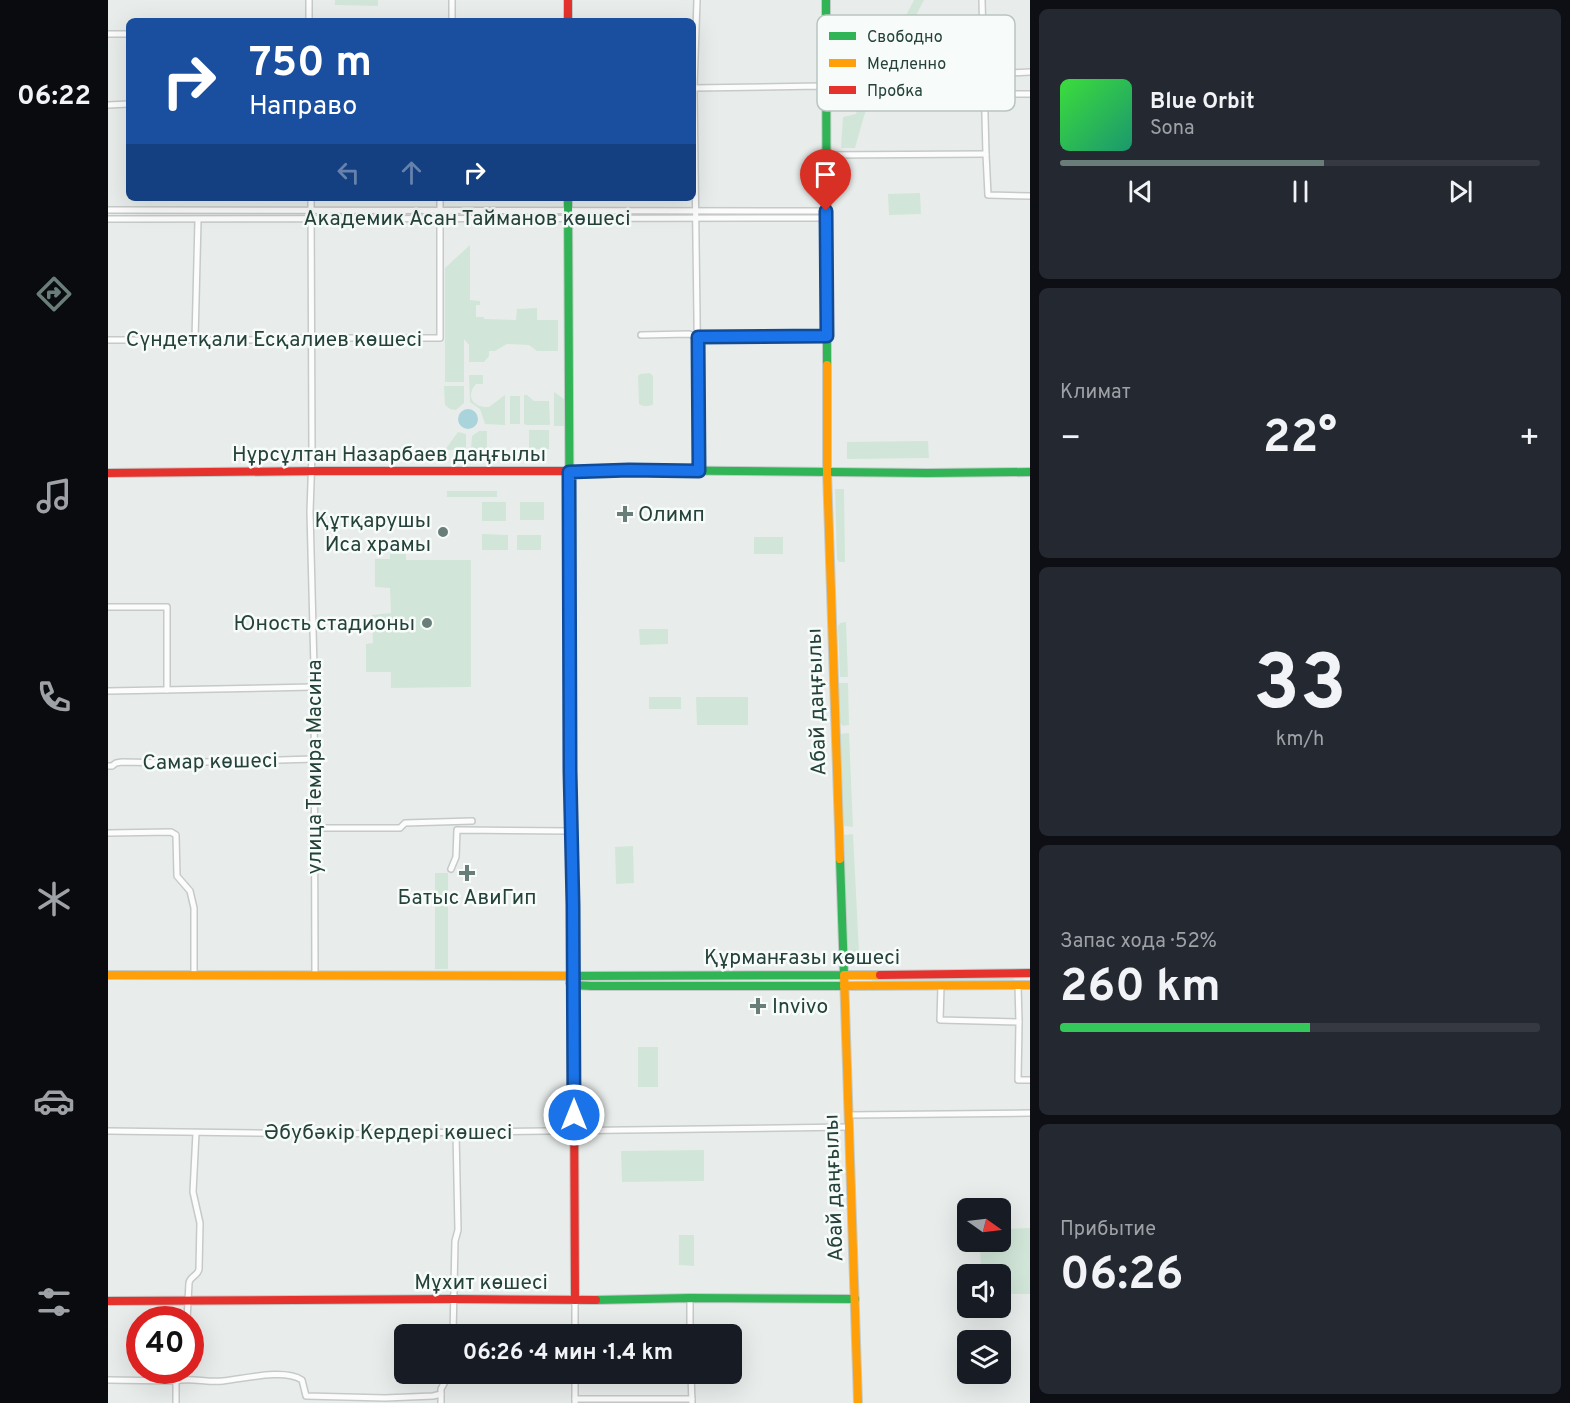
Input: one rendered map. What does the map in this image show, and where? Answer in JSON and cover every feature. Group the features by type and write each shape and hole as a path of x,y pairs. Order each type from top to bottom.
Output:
{"street":[{"path":"309,0 309,18"},
{"path":"452,0 452,18"},
{"path":"568,0 568,18"},
{"path":"696,29 697,0"},
{"path":"982,0 983,15"},
{"path":"108,34 126,34"},
{"path":"1015,73 1030,72"},
{"path":"696,88 817,86"},
{"path":"108,105 126,104"},
{"name":"Абай даңғылы","path":"826,111 828,472 858,1403"},
{"path":"985,111 988,195 1030,196"},
{"path":"826,155 986,154"},
{"name":"улица Темира Масина","path":"311,201 310,512 314,687 315,975"},
{"path":"439,218 440,201"},
{"path":"568,201 575,1324"},
{"path":"696,201 699,471"},
{"name":"Академик Асан Тайманов көшесі","path":"108,210 439,210 696,218 826,214"},
{"name":"Академик Асан Тайманов көшесі","path":"108,219 439,218 696,210 826,214"},
{"name":"Сүндетқали Есқалиев көшесі","path":"108,340 440,338 439,218"},
{"path":"195,340 198,220"},
{"path":"641,335 827,336"},
{"name":"Нұрсұлтан Назарбаев даңғылы","path":"108,473 629,470 1030,472"},
{"path":"108,607 167,607 167,690"},
{"path":"108,691 314,687"},
{"name":"Самар көшесі","path":"108,766 122,762 314,759"},
{"path":"315,828 400,828 405,823 472,821"},
{"path":"451,869 456,857 457,830 571,831"},
{"path":"108,833 171,832 177,836 177,876 190,891 194,908 194,975"},
{"path":"1019,973 1018,1080 1030,1080"},
{"name":"Құрманғазы көшесі","path":"108,975 561,976 1030,973"},
{"path":"561,976 573,986"},
{"name":"Құрманғазы көшесі","path":"573,986 1030,986"},
{"path":"940,986 940,1020 1018,1022"},
{"path":"848,1115 1030,1113"},
{"name":"Әбубәкір Кердері көшесі","path":"108,1131 338,1134 849,1127"},
{"path":"453,1324 455,1241 458,1230 456,1132"},
{"path":"188,1306 189,1281 197,1275 199,1269 200,1223 193,1192 196,1133"},
{"path":"690,1298 690,1324"},
{"name":"Мұхит көшесі","path":"108,1301 855,1299"},
{"path":"204,1381 223,1381 254,1375 296,1376 302,1380 306,1400 441,1394"},
{"path":"108,1380 126,1380"},
{"path":"176,1384 176,1403"},
{"path":"441,1403 441,1389 444,1384"},
{"path":"575,1384 575,1401 692,1401 691,1384"}],"green space":[{"path":"335,0 378,0 378,6 335,5"},
{"path":"914,0 924,0 916,15 906,15"},
{"path":"857,111 866,111 855,148 841,148 843,117 856,114"},
{"path":"920,193 921,214 889,215 888,194"},
{"path":"470,245 470,300 480,301 480,305 476,305 476,317 516,320 517,309 537,308 537,320 558,320 558,351 537,351 529,345 507,344 495,351 489,351 489,356 484,362 469,362 469,345 464,339 464,382 445,382 445,268"},
{"path":"650,373 653,376 653,404 644,406 639,404 638,376"},
{"path":"469,375 483,375 483,384 476,384 471,393 472,400 479,406 489,407 505,395 505,425 485,424 480,409 470,402"},
{"path":"444,386 464,386 464,403 456,410 445,405"},
{"path":"554,392 564,399 564,426 554,426"},
{"path":"524,395 534,401 549,401 550,425 524,424"},
{"path":"510,396 520,396 520,424 510,424"},
{"path":"529,430 549,430 549,449 529,449"},
{"path":"479,431 487,431 487,450 471,450 472,436"},
{"path":"458,432 466,434 466,450 445,450"},
{"path":"928,441 929,458 847,459 847,442"},
{"path":"835,489 844,489 845,562 839,562 837,559"},
{"path":"447,491 497,491 497,497 447,497"},
{"path":"482,502 506,502 506,521 482,521"},
{"path":"520,502 544,502 544,520 520,520"},
{"path":"482,534 508,535 508,550 482,550"},
{"path":"517,535 541,535 541,550 517,550"},
{"path":"754,537 783,537 783,554 754,554"},
{"path":"390,554 406,554 406,560 471,560 471,687 391,688 391,672 366,672 366,644 373,643 372,615 391,613 390,588 375,587 375,559 390,559"},
{"path":"846,622 848,677 840,677 838,626"},
{"path":"639,629 668,629 668,644 640,645"},
{"path":"838,683 848,683 849,725 843,726 840,723"},
{"path":"649,697 681,697 681,709 649,709"},
{"path":"696,697 748,697 748,725 697,725"},
{"path":"849,733 853,827 844,826 839,734"},
{"path":"853,834 859,952 848,952 844,835"},
{"path":"633,846 634,883 616,884 615,847"},
{"path":"435,873 448,873 448,969 435,969"},
{"path":"872,978 1014,978 1013,982 872,982"},
{"path":"638,1047 658,1047 658,1087 638,1087"},
{"path":"704,1150 704,1181 622,1182 621,1151"},
{"path":"1030,1228 1030,1294 1011,1294 1011,1264 981,1264 980,1252 1011,1252 1011,1229"},
{"path":"679,1235 694,1235 694,1266 679,1265"}],"water":[{"path":"468,409 475,412 478,419 475,426 468,429 461,426 458,419 461,412"}],"traffic: fast":[{"path":"826,0 826,15"},
{"path":"826,111 827,365"},
{"path":"568,201 570,593"},
{"path":"580,471 1030,472"},
{"path":"575,976 844,975 840,859"},
{"path":"570,983 591,986 844,986"},
{"path":"596,1300 855,1299"}],"traffic: slow":[{"path":"827,365 827,472 840,859"},
{"path":"570,593 574,1086"},
{"path":"108,975 575,976"},
{"path":"858,1403 844,975 880,975"},
{"path":"844,986 1030,985"}],"traffic: jam":[{"path":"568,0 568,18"},
{"path":"108,473 580,471"},
{"path":"880,975 1030,973"},
{"path":"574,1086 575,1300"},
{"path":"108,1301 596,1300"}],"place":[{"name":"Олимп","path":"625,514"},
{"name":"Құтқарушы Иса храмы","path":"443,532"},
{"name":"Юность стадионы","path":"427,623"},
{"name":"Батыс АвиГип","path":"467,873"},
{"name":"Invivo","path":"758,1006"}],"route":[{"path":"574,1115 569,472 699,471 698,337 827,336 826,211"}]}
